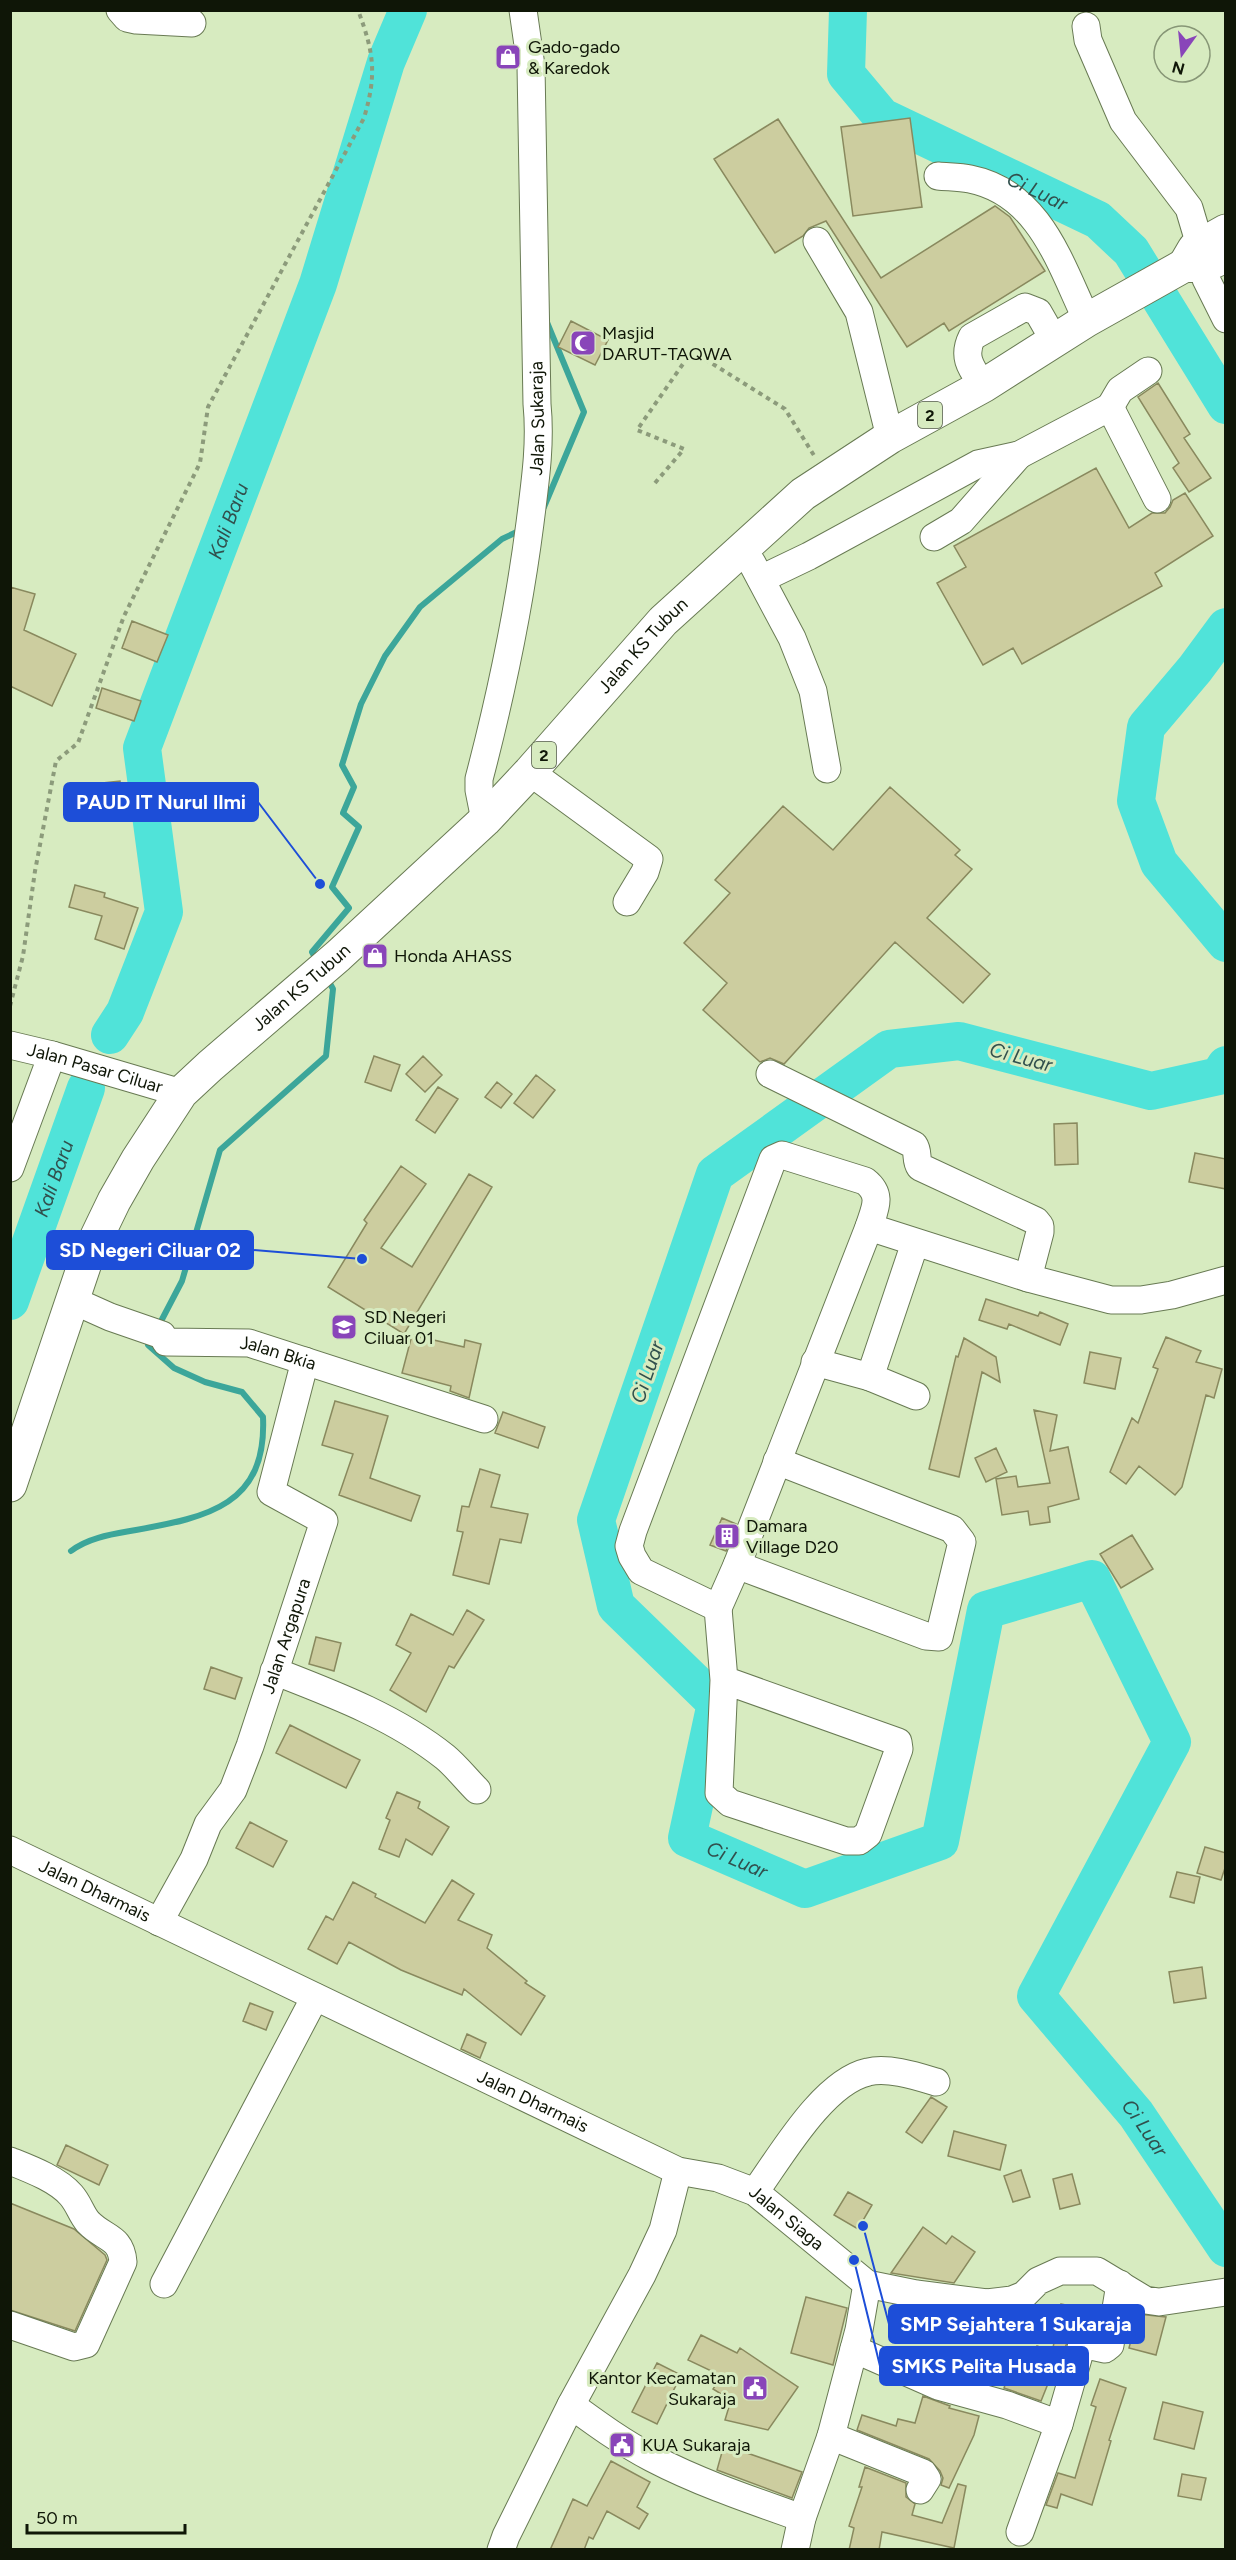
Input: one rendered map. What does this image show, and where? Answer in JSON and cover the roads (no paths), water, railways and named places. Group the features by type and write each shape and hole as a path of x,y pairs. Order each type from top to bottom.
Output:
{"highway":[{"name":"2","path":"742,547 803,494 890,437 983,386 1087,320 1203,255"},
{"name":"Jalan KS Tubun","path":"10,1485 87,1257 114,1201 138,1159 181,1093 338,956 485,820 663,621 742,547"}],"street":[{"path":"120,10 127,18 136,20 192,23"},
{"name":"Jalan Sukaraja","path":"485,820 479,779 507,659 526,549 539,430 531,66 523,10"},
{"path":"1086,26 1088,40 1123,121 1189,208 1203,255 1206,279 1226,319"},
{"path":"938,176 971,179 1000,189 1035,217 1052,244 1087,320"},
{"path":"817,241 859,312 890,437"},
{"path":"983,386 967,362 966,352 972,336 1026,307 1038,312 1054,340"},
{"path":"761,579 809,556 978,464 1019,455 1110,407 1120,390 1148,371"},
{"path":"1110,407 1157,499"},
{"path":"934,537 966,516 1019,455"},
{"path":"742,547 792,639 813,691 827,769"},
{"path":"530,772 649,859 645,872 627,902"},
{"name":"Jalan Pasar Ciluar","path":"10,1045 181,1093"},
{"path":"10,1168 52,1055"},
{"path":"770,1074 914,1145 917,1149 917,1163 920,1167 1036,1221 1040,1226 1040,1232 1028,1278"},
{"path":"718,1608 641,1571 629,1546 773,1159 782,1155 865,1181 873,1187 878,1201 737,1565 718,1608 724,1680 719,1793 730,1803 846,1841 859,1841 868,1834 899,1749 898,1742 724,1680"},
{"path":"869,1227 1028,1278 1111,1300 1142,1300 1172,1295 1226,1280"},
{"path":"870,1377 915,1243"},
{"name":"Jalan Bkia","path":"72,1300 110,1317 162,1335 166,1342 249,1343 484,1419"},
{"name":"Jalan Argapura","path":"159,1922 194,1859 208,1824 233,1790 250,1746 324,1521 271,1492 305,1361"},
{"path":"815,1362 870,1377 916,1396"},
{"path":"737,1565 926,1636 939,1637 962,1542 961,1537 952,1529 777,1461"},
{"path":"274,1671 335,1696 412,1735 446,1758 477,1790"},
{"name":"Jalan Dharmais","path":"10,1850 678,2171"},
{"path":"164,2284 315,1997"},
{"path":"755,2192 820,2102 844,2084 868,2072 907,2073 936,2082"},
{"path":"10,2161 33,2170 69,2192 90,2224 122,2249 123,2262 86,2344 74,2347 13,2335"},
{"path":"501,2550 570,2405 642,2275 663,2230 678,2171"},
{"name":"Jalan Siaga","path":"678,2171 718,2178 755,2192 867,2284 916,2294 987,2303 1018,2298 1038,2281 1060,2271 1097,2271 1145,2300 1159,2302 1226,2292"},
{"path":"795,2550 802,2518 831,2436 854,2349 867,2284"},
{"path":"1020,2532 1059,2424 1081,2348 1088,2345 1106,2349 1110,2345 1120,2284"},
{"path":"854,2349 939,2386 1007,2405 1059,2424"},
{"path":"570,2405 651,2458 716,2488 802,2518"},
{"path":"831,2436 923,2473 927,2479 920,2490"}],"waterway":[{"name":"Kali Baru","path":"110,1035 125,1012 164,912 142,748 318,284 386,62 408,10"},
{"name":"Ci Luar","path":"848,10 846,74 882,117 1098,220 1131,251 1226,405"},
{"path":"544,507 584,412 546,320"},
{"path":"317,961 312,952 349,908 332,887 359,827 343,813 354,787 342,765 361,704 385,656 420,607 502,539 521,530"},
{"name":"Ci Luar","path":"1226,627 1195,669 1146,727 1136,801 1159,863 1226,943"},
{"path":"158,1327 182,1281 220,1150 326,1056 333,989 327,978"},
{"name":"Ci Luar","path":"1226,1065 1219,1076 1151,1091 959,1041 889,1049 715,1174 596,1520 616,1606 716,1703 687,1838 805,1889 940,1841 986,1610 1092,1579 1172,1742 1036,1996 1136,2114 1226,2248"},
{"name":"Kali Baru","path":"10,1301 86,1088"},
{"path":"71,1551 86,1542 102,1537 162,1525 209,1512 228,1502 244,1488 255,1470 262,1447 263,1417 242,1392 205,1382 174,1368 148,1345 152,1338"}],"place":[{"name":"Gado-gado & Karedok","path":"508,57"},
{"name":"Masjid DARUT-TAQWA","path":"583,343"},
{"name":"PAUD IT Nurul Ilmi","path":"320,884"},
{"name":"Honda AHASS","path":"375,956"},
{"name":"SD Negeri Ciluar 02","path":"362,1259"},
{"name":"SD Negeri Ciluar 01","path":"344,1327"},
{"name":"Damara Village D20","path":"727,1536"},
{"name":"SMP Sejahtera 1 Sukaraja","path":"863,2226"},
{"name":"SMKS Pelita Husada","path":"854,2260"},
{"name":"Kantor Kecamatan Sukaraja","path":"755,2388"},
{"name":"KUA Sukaraja","path":"622,2445"}]}
